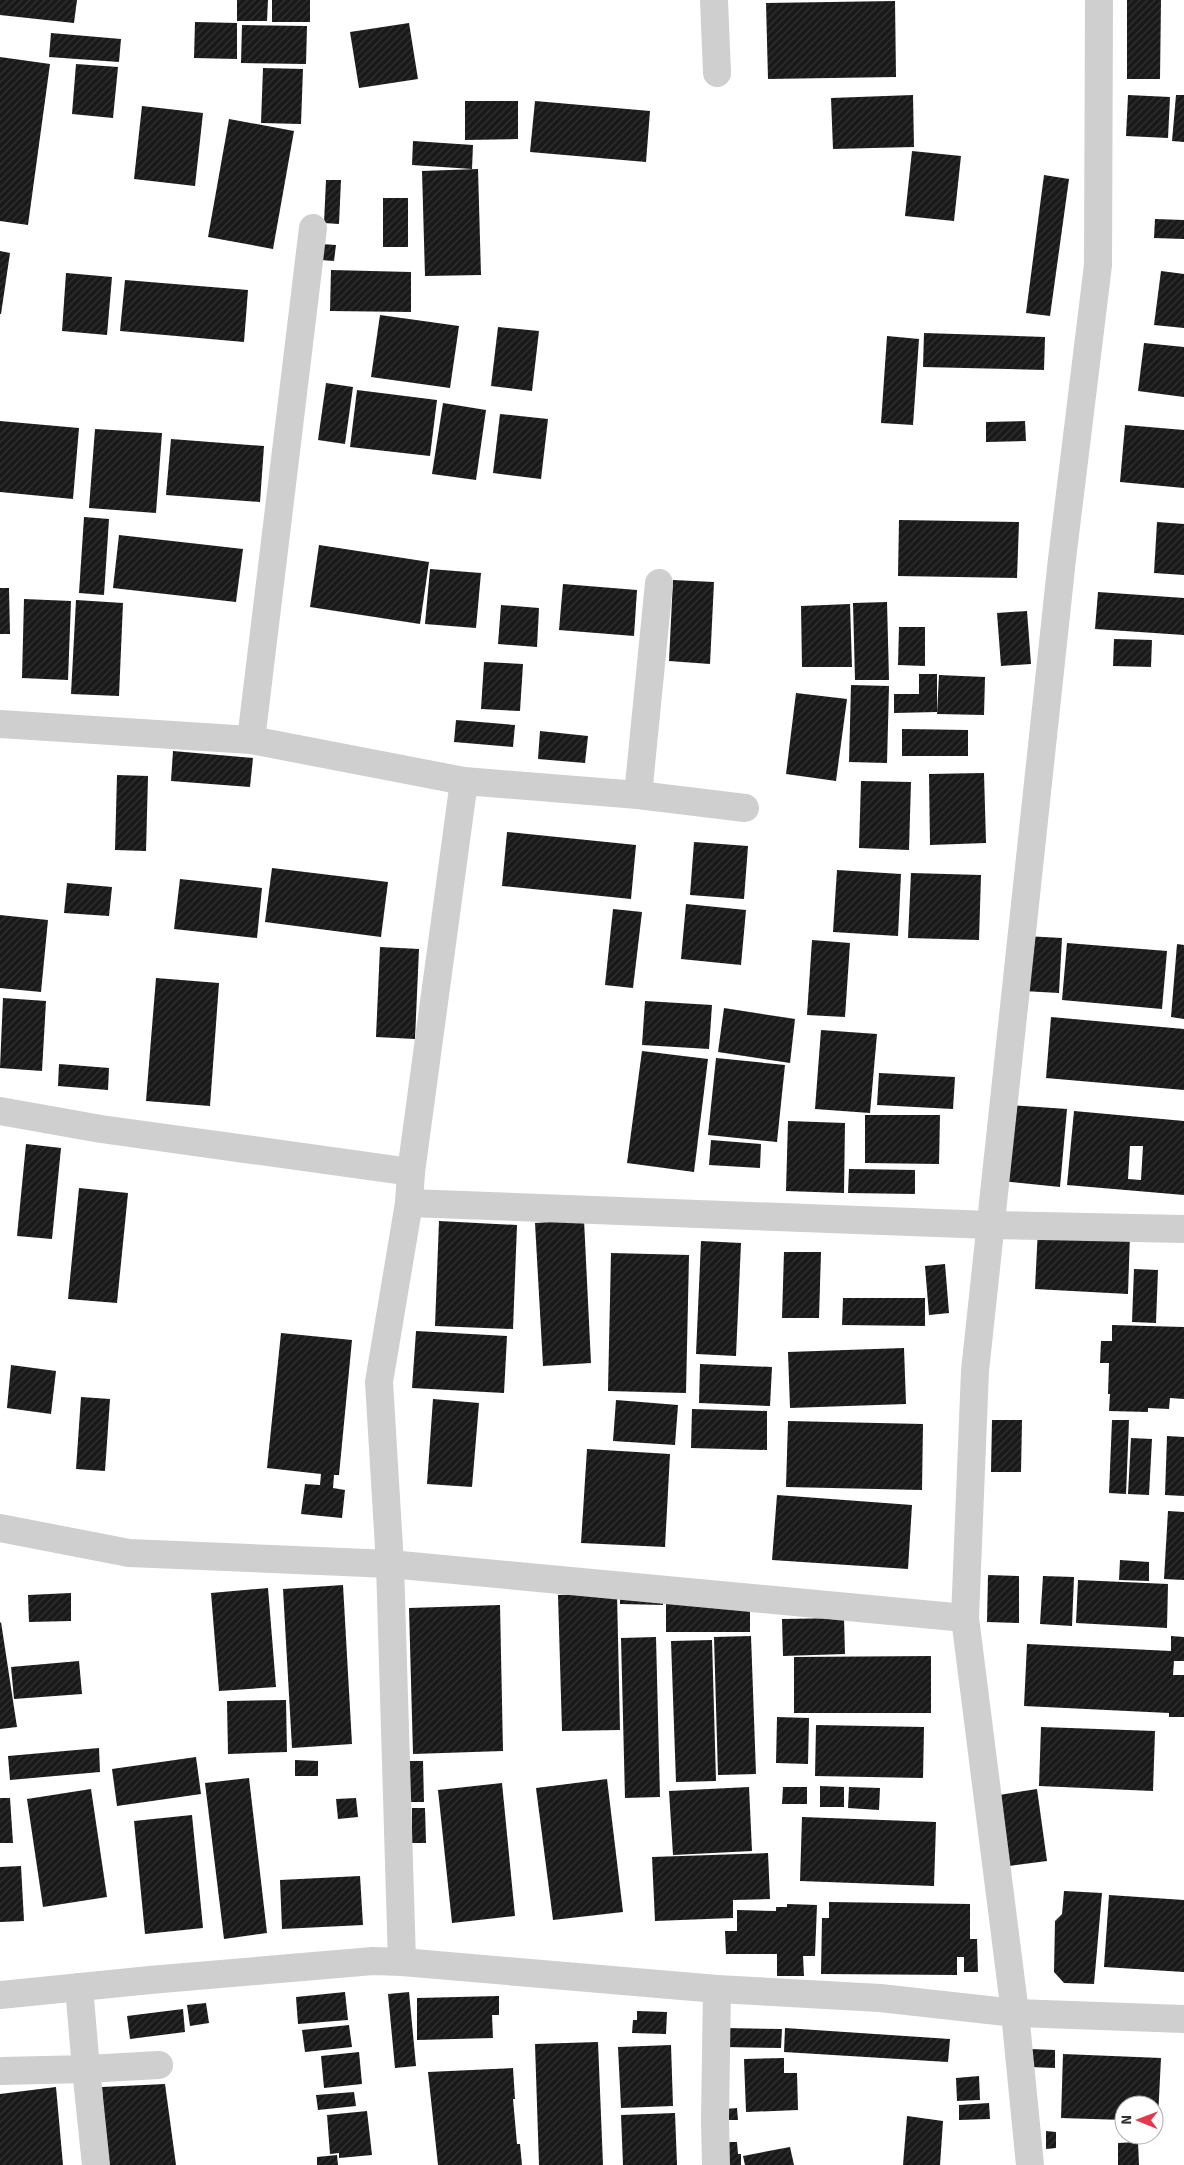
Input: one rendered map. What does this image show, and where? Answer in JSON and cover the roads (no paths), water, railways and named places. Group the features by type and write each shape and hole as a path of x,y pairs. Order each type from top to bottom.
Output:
{"street":[{"path":"714,0 717,73"},
{"path":"1030,2165 1015,2014 965,1618 975,1371 1060,569 1098,265 1099,0"},
{"path":"251,740 313,228"},
{"path":"638,795 659,583"},
{"path":"0,724 251,740 464,781 638,795 746,808"},
{"path":"402,1962 390,1564 379,1382 409,1203 411,1172 464,781"},
{"path":"0,1111 101,1129 411,1172"},
{"path":"409,1203 990,1225 1184,1229"},
{"path":"0,1528 129,1553 390,1564 965,1618"},
{"path":"0,1995 373,1961 716,1989 880,1998 1015,2014 1184,2019"},
{"path":"79,1987 96,2165"},
{"path":"716,1989 716,2165"},
{"path":"0,2071 159,2065"}]}
